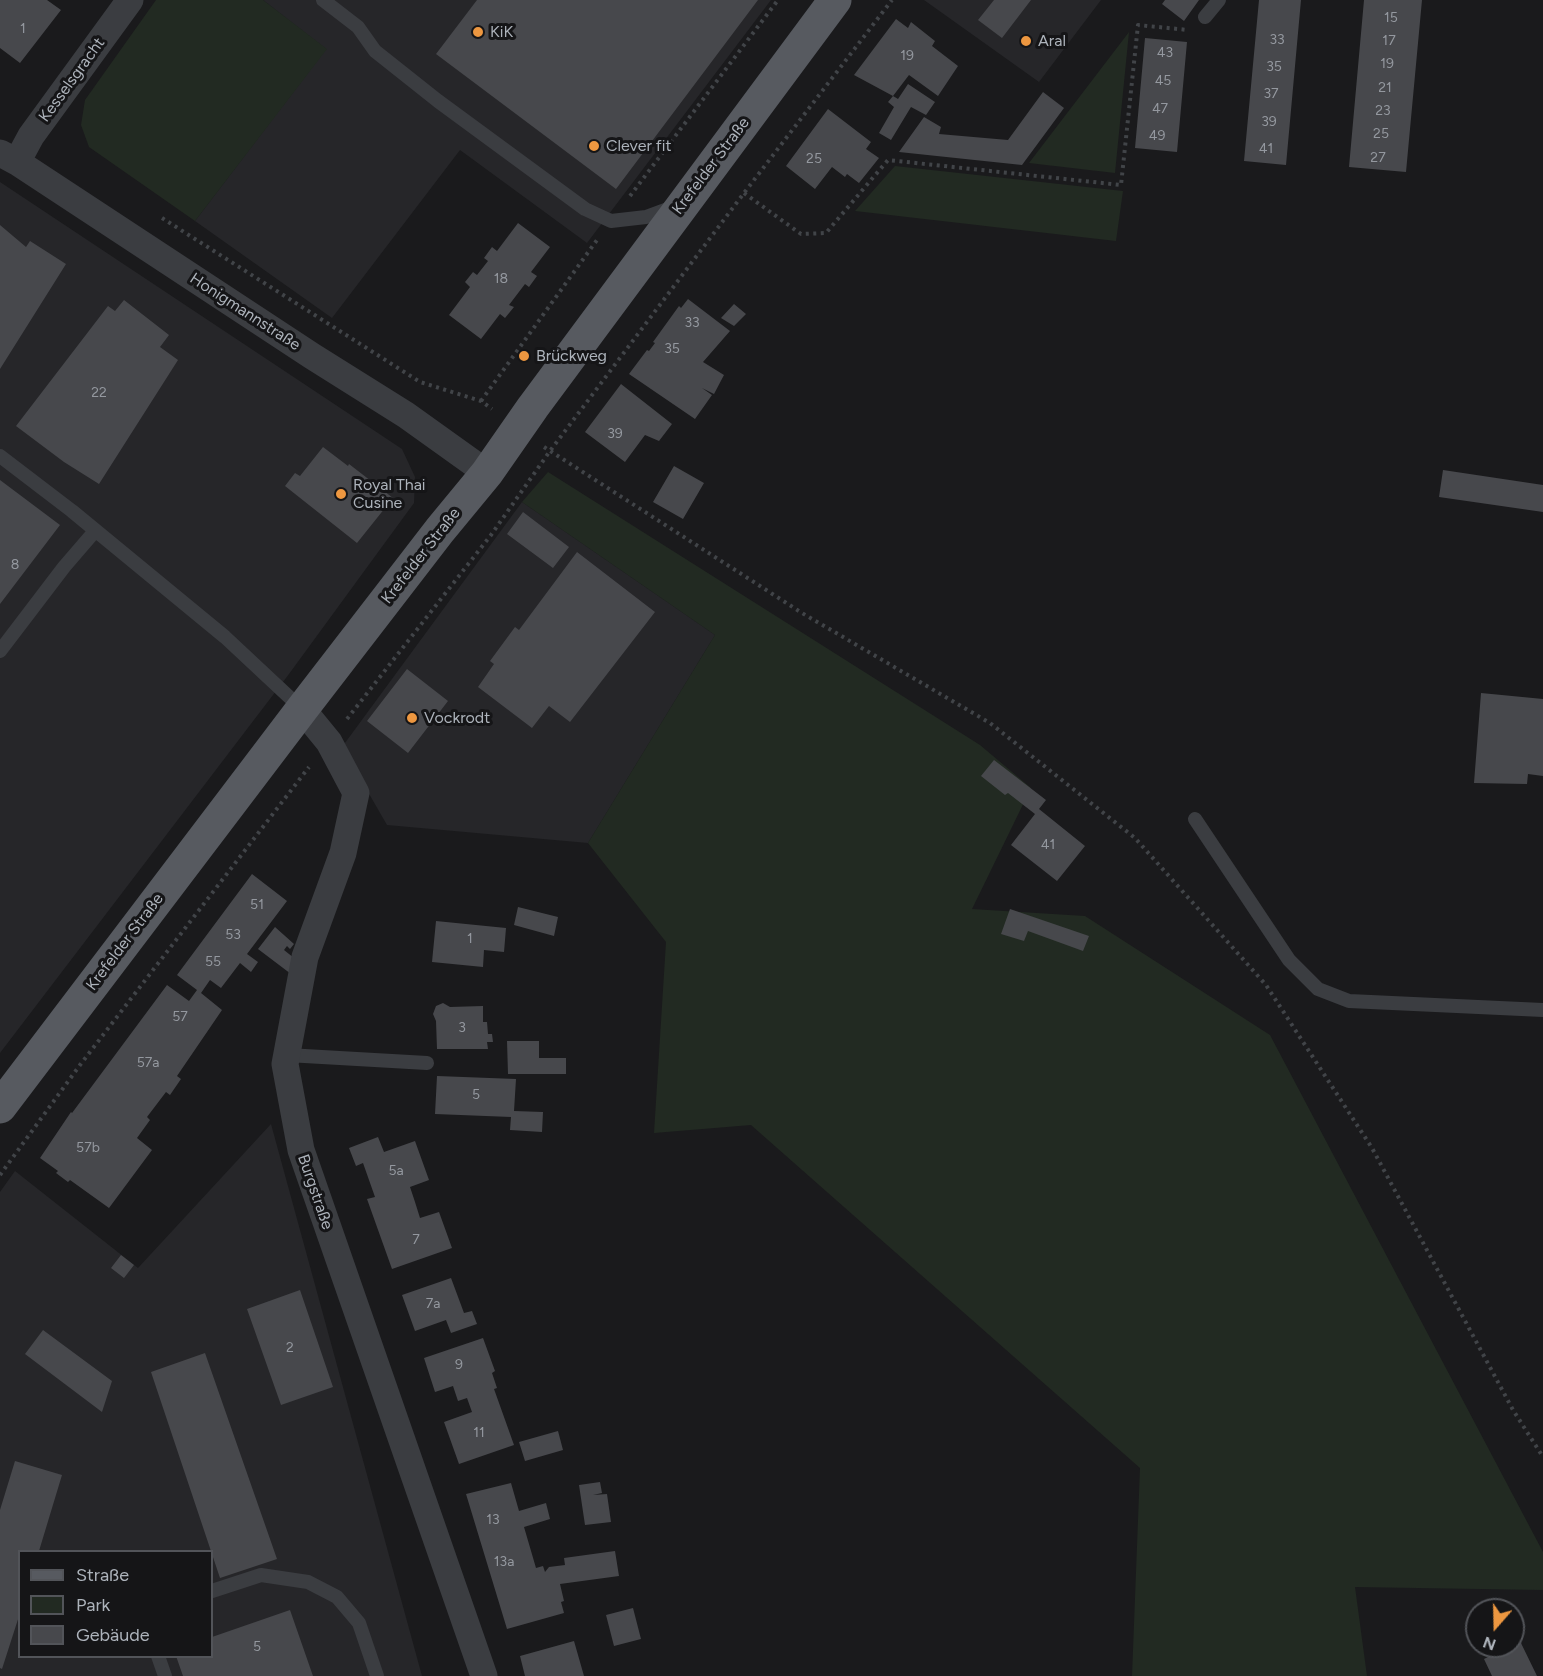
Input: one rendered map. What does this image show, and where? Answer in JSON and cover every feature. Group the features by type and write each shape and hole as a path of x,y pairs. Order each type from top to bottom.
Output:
{"main road":[{"name":"Krefelder Straße","path":"0,1107 302,709 440,530 487,473 533,407 835,0"}],"street":[{"name":"Kesselsgracht","path":"8,158 31,136 130,0"},
{"name":"Honigmannstraße","path":"8,158 406,416 487,473"},
{"name":"Burgstraße","path":"302,709 329,742 356,793 343,853 305,957 285,1064 301,1150 484,1676"}],"lane":[{"path":"323,0 358,27 375,51 438,101 585,209 611,221 646,217 684,203"},
{"path":"1205,17 1219,0"},
{"path":"0,456 225,637 302,709"},
{"path":"0,651 64,567 95,531"},
{"path":"1195,819 1289,960 1318,989 1349,1001 1543,1010"},
{"path":"287,1055 427,1063"},
{"path":"213,1591 261,1575 308,1582 337,1597 359,1623 377,1676"},
{"path":"159,1658 165,1676"}],"path":[{"path":"0,1175 87,1056 491,535 550,451 892,0"},
{"path":"744,193 801,234 826,233 888,160 1120,185 1138,26 1192,31 1205,17"},
{"path":"161,218 420,382 481,401"},
{"path":"550,451 802,613 990,723 1135,838 1266,985 1372,1148 1513,1410 1543,1457"}],"shaded area":[{"path":"263,0 771,0 587,243 460,150 332,318 195,221 326,49"},
{"name":"Aral","path":"924,0 1101,0 1039,82"},
{"path":"0,182 402,449 415,477 414,503 289,674 0,1053"},
{"path":"522,502 715,635 588,843 387,825 342,747"},
{"path":"271,1124 422,1676 0,1676 0,1192 15,1171 138,1268"}],"green space":[{"path":"156,0 263,0 327,49 195,221 89,147 81,125 85,100"},
{"path":"1129,32 1115,173 1029,163"},
{"path":"895,166 1123,191 1116,241 855,211"},
{"path":"548,472 980,745 1031,788 972,909 1085,916 1270,1035 1543,1552 1543,1590 1355,1587 1367,1676 1132,1676 1140,1468 751,1125 654,1133 666,942 588,843 715,635 522,502"}],"building":[{"path":"0,0 47,0 61,10 20,63 0,48"},
{"path":"477,0 758,0 616,189 436,54"},
{"path":"994,0 1031,0 1002,38 978,20"},
{"path":"1165,0 1199,0 1184,21 1162,4"},
{"path":"1259,0 1301,0 1286,165 1244,161"},
{"path":"1364,0 1422,0 1406,172 1349,167"},
{"path":"896,19 908,28 911,22 935,41 932,46 958,66 938,96 909,75 893,96 854,75"},
{"path":"1145,38 1187,42 1177,152 1135,148"},
{"path":"908,84 935,102 926,115 911,107 891,140 879,133 894,107 888,102 893,96 898,99"},
{"path":"1043,92 1064,108 1022,165 899,152 924,117 941,127 939,134 1008,140"},
{"path":"828,109 871,142 866,149 879,158 859,183 847,174 845,177 832,167 815,189 786,166"},
{"path":"518,223 550,247 531,272 537,276 529,287 525,284 509,305 514,307 505,318 500,314 481,339 449,315 470,287 465,282 473,272 477,275 488,261 484,258 492,247 497,251"},
{"path":"0,225 26,247 30,241 66,264 0,369"},
{"path":"688,299 730,331 703,362 724,375 714,394 702,388 712,395 695,419 629,374 655,343 653,342 679,306 681,308"},
{"path":"124,300 169,335 160,347 178,360 99,484 64,462 16,426 108,306 115,311"},
{"path":"734,304 746,314 734,326 721,318"},
{"path":"621,384 672,424 659,441 645,435 625,462 585,432"},
{"name":"Royal Thai Cusine","path":"323,447 393,498 357,543 285,486 295,473 300,476"},
{"path":"674,466 704,483 683,519 653,502"},
{"path":"1443,470 1543,485 1543,512 1439,497"},
{"path":"0,480 60,525 0,604"},
{"path":"523,512 569,547 553,568 507,534"},
{"path":"577,552 655,612 570,722 549,706 532,728 478,687 494,664 490,661 515,627 519,630"},
{"path":"407,669 448,701 408,753 367,721"},
{"path":"1481,693 1543,699 1543,776 1528,774 1527,784 1474,783"},
{"path":"994,760 1046,800 1039,809 1085,846 1057,881 1011,845 1035,814 981,776"},
{"path":"252,874 287,901 247,954 258,962 251,972 240,963 221,988 210,980 201,993 222,1010 177,1076 181,1079 170,1095 166,1092 147,1117 150,1120 137,1138 152,1150 109,1208 70,1180 68,1182 56,1173 58,1171 40,1158 71,1112 167,985 189,1001 197,990 177,975"},
{"path":"518,907 558,917 554,936 514,925"},
{"path":"1010,909 1089,936 1083,951 1028,931 1024,941 1001,934"},
{"path":"436,921 506,928 504,952 484,950 483,967 432,962"},
{"path":"275,927 294,944 290,949 287,946 284,950 294,958 291,974 258,949"},
{"path":"443,1003 450,1007 483,1006 483,1022 487,1022 488,1034 492,1034 493,1042 487,1042 488,1049 437,1049 436,1021 433,1014 436,1006"},
{"path":"507,1041 539,1041 539,1058 566,1058 566,1074 508,1074"},
{"path":"437,1076 516,1079 514,1111 543,1112 542,1132 510,1130 511,1117 435,1114"},
{"path":"378,1137 384,1152 415,1141 429,1180 410,1187 420,1218 439,1212 452,1248 392,1269 367,1199 375,1197 363,1163 356,1166 349,1148"},
{"path":"121,1255 134,1265 124,1278 111,1268"},
{"path":"451,1278 464,1313 472,1311 477,1324 451,1333 446,1320 415,1331 402,1295"},
{"path":"300,1290 333,1387 281,1405 247,1309"},
{"path":"43,1330 112,1381 102,1412 25,1354"},
{"path":"483,1338 495,1371 492,1373 497,1388 494,1389 514,1445 459,1464 444,1422 472,1412 467,1398 458,1401 453,1386 435,1392 424,1358"},
{"path":"205,1353 277,1559 220,1578 213,1550 211,1550 151,1372"},
{"path":"558,1431 563,1450 525,1461 519,1442"},
{"path":"15,1461 62,1475 39,1550 18,1550 18,1619 2,1669 0,1668 0,1510"},
{"path":"600,1482 602,1493 593,1495 607,1494 611,1522 585,1525 579,1485"},
{"path":"511,1483 519,1511 546,1503 550,1519 524,1527 536,1568 543,1566 545,1572 549,1567 565,1565 564,1558 615,1551 619,1576 560,1584 564,1613 507,1629 466,1494"},
{"path":"633,1608 641,1639 614,1646 606,1615"},
{"path":"290,1610 313,1676 183,1676 177,1658 213,1658 213,1637"},
{"path":"574,1641 584,1676 525,1676 520,1656"},
{"path":"1525,1651 1537,1676 1492,1676 1484,1659 1525,1658"}],"place":[{"name":"KiK","path":"478,32"},
{"name":"Aral","path":"1026,41"},
{"name":"Clever fit","path":"594,146"},
{"name":"Brückweg","path":"524,356"},
{"name":"Royal Thai Cusine","path":"341,494"},
{"name":"Vockrodt","path":"412,718"}]}
